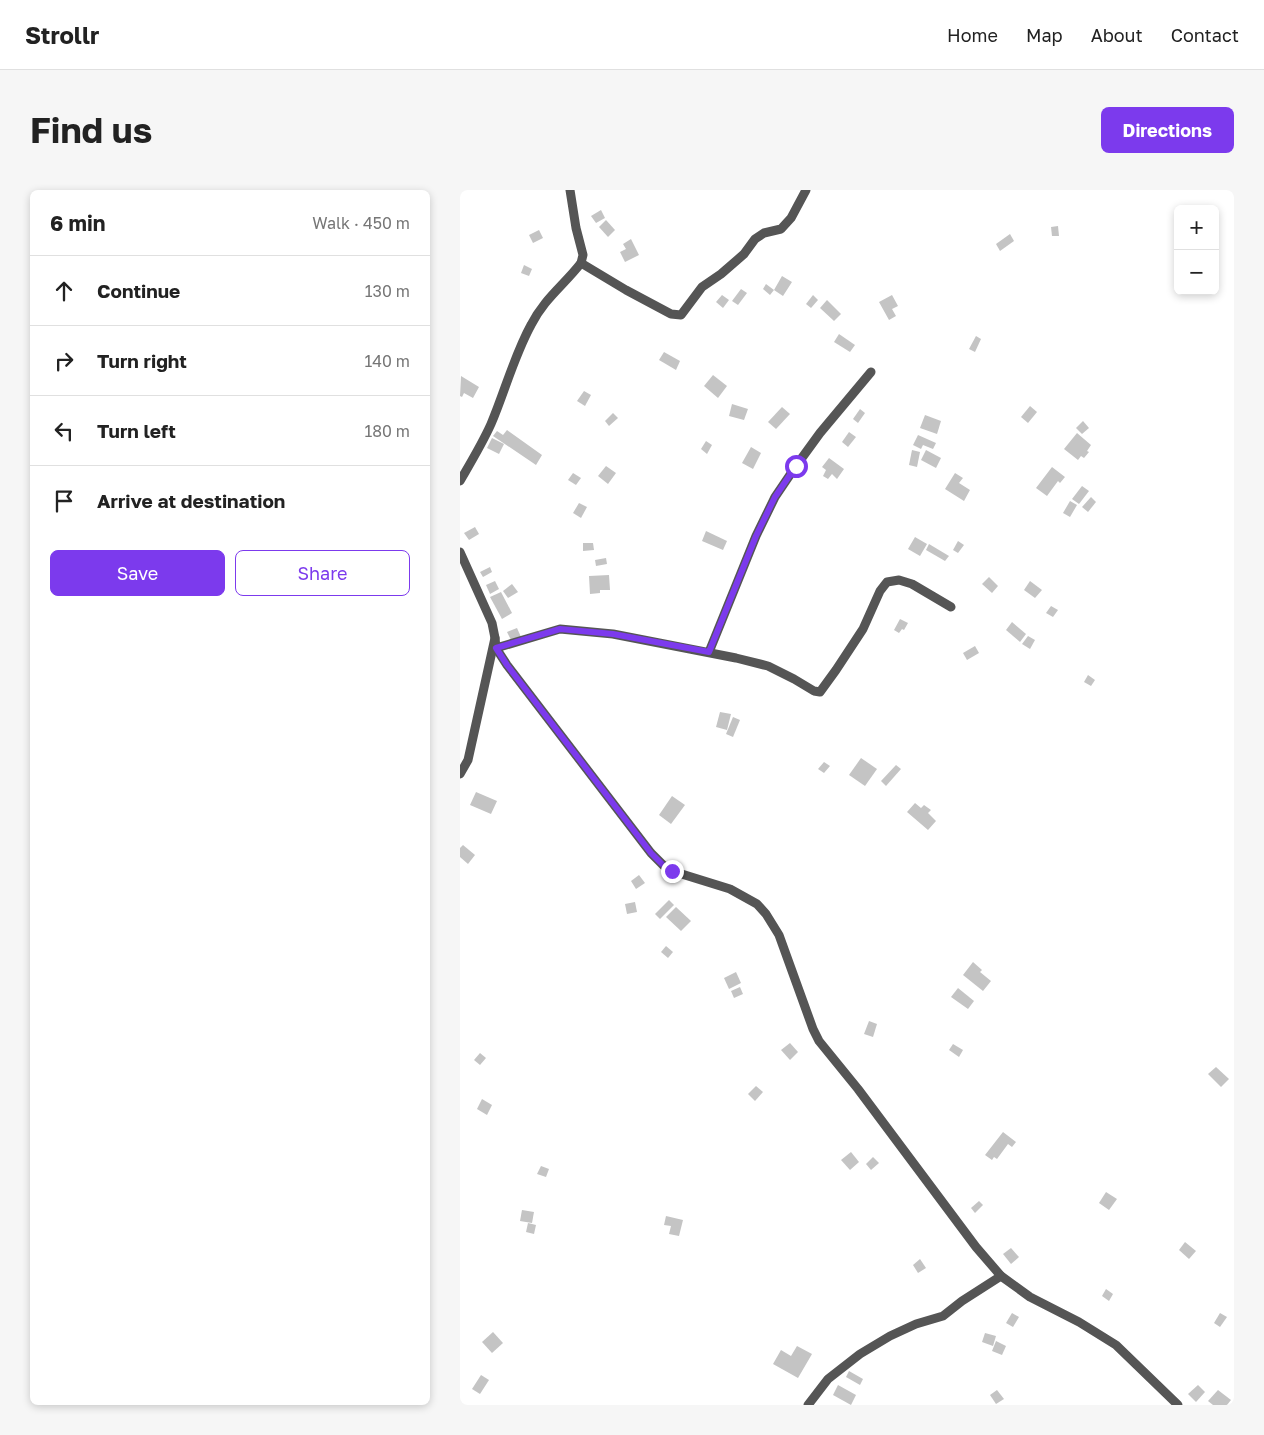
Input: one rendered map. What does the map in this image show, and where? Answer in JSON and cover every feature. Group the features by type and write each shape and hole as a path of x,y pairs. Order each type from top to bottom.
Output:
{"street":[{"path":"460,481 491,423 531,324 544,304 581,263 583,255 576,228 570,190"},
{"path":"581,263 626,290 671,314 680,316 702,287 721,274 744,254 756,239 764,233 782,230 791,218 806,190"},
{"path":"709,652 756,536 775,497 820,433 871,372"},
{"path":"460,552 492,623 496,648 651,853 665,867 672,871 730,889 757,904 766,914 779,935 812,1029 819,1041 858,1089 976,1247 1001,1276 1030,1297 1080,1322 1116,1346 1178,1405"},
{"path":"496,648 560,629 613,634 709,652 768,666 794,678 814,691 820,692 863,629 880,591 887,582 899,580 912,584 951,607"},
{"path":"460,774 468,760 495,638"},
{"path":"808,1405 828,1379 860,1354 916,1324 943,1316 962,1301 1001,1276"}],"building":[{"path":"601,210 605,218 596,223 591,216"},
{"path":"606,220 615,230 608,237 599,227"},
{"path":"1058,226 1059,236 1052,236 1051,227"},
{"path":"539,230 543,238 533,243 529,235"},
{"path":"1010,234 1014,241 1000,251 996,244"},
{"path":"631,239 639,255 625,262 620,252 626,249 623,244"},
{"path":"524,265 532,269 529,276 521,273"},
{"path":"782,276 792,282 783,296 774,290"},
{"path":"766,284 774,290 770,295 763,289"},
{"path":"741,289 747,293 738,305 732,301"},
{"path":"722,295 729,300 723,308 716,302"},
{"path":"813,295 818,300 811,308 806,304"},
{"path":"892,295 898,306 892,309 896,316 889,320 879,302"},
{"path":"827,300 841,314 834,321 820,308"},
{"path":"839,334 855,345 850,352 834,342"},
{"path":"976,336 981,339 975,352 969,349"},
{"path":"664,352 680,361 676,370 659,360"},
{"path":"713,375 727,386 718,398 704,386"},
{"path":"461,376 479,387 473,398 464,393 462,397 460,396"},
{"path":"584,391 591,395 585,406 577,401"},
{"path":"732,404 748,409 744,420 729,416"},
{"path":"1030,406 1037,412 1028,423 1021,417"},
{"path":"782,407 790,414 776,429 768,422"},
{"path":"860,409 865,413 858,423 853,419"},
{"path":"613,413 618,418 609,426 605,421"},
{"path":"925,415 941,421 937,434 920,428"},
{"path":"1083,421 1089,428 1082,434 1076,428"},
{"path":"507,430 542,455 536,465 493,436 497,431 503,435"},
{"path":"849,432 856,437 848,447 842,442"},
{"path":"1077,433 1091,445 1087,451 1089,452 1084,458 1081,456 1078,460 1064,449"},
{"path":"918,435 936,443 933,449 923,445 921,449 913,445"},
{"path":"492,438 504,444 499,454 487,448"},
{"path":"706,441 712,445 707,454 701,449"},
{"path":"751,447 761,453 753,469 742,463"},
{"path":"912,450 920,452 917,467 909,465"},
{"path":"926,450 941,458 936,468 921,460"},
{"path":"829,458 844,469 837,479 832,474 828,479 823,476 826,470 822,467"},
{"path":"606,466 616,473 608,484 598,476"},
{"path":"1052,467 1065,477 1060,483 1058,481 1047,496 1036,488"},
{"path":"573,473 581,478 576,485 568,480"},
{"path":"955,473 963,478 959,483 970,490 964,501 945,489"},
{"path":"1082,486 1089,491 1079,504 1072,499"},
{"path":"1091,497 1096,502 1088,512 1082,507"},
{"path":"1070,501 1077,505 1070,517 1063,513"},
{"path":"579,503 587,507 581,518 573,513"},
{"path":"475,527 479,534 469,540 464,533"},
{"path":"706,531 727,541 723,550 702,541"},
{"path":"915,537 927,544 920,556 908,549"},
{"path":"958,541 964,545 958,553 953,550"},
{"path":"583,543 593,543 594,550 583,551"},
{"path":"929,544 949,556 945,561 926,550"},
{"path":"606,558 607,564 596,566 595,560"},
{"path":"490,567 492,572 483,577 480,572"},
{"path":"609,575 610,590 600,590 600,593 590,594 589,576"},
{"path":"989,577 998,586 992,593 982,584"},
{"path":"495,581 499,589 490,594 486,585"},
{"path":"1030,581 1042,590 1035,598 1024,590"},
{"path":"512,584 518,592 508,598 503,591"},
{"path":"501,592 512,613 502,619 490,597"},
{"path":"1051,606 1058,610 1053,617 1046,613"},
{"path":"900,619 908,623 904,630 902,629 899,633 894,630"},
{"path":"1012,622 1026,634 1020,642 1006,630"},
{"path":"517,628 521,637 512,642 507,632"},
{"path":"1028,636 1035,640 1030,649 1022,644"},
{"path":"975,646 979,653 967,660 963,653"},
{"path":"1088,675 1095,680 1091,686 1084,682"},
{"path":"720,712 731,714 727,730 716,727"},
{"path":"733,717 740,720 733,737 726,734"},
{"path":"861,758 877,769 865,786 849,775"},
{"path":"824,762 830,766 824,773 818,769"},
{"path":"896,765 901,769 886,786 881,781"},
{"path":"476,792 497,801 491,814 470,805"},
{"path":"672,796 685,805 671,824 659,815"},
{"path":"915,803 921,808 924,805 931,810 928,813 936,821 928,830 907,812"},
{"path":"463,845 475,855 468,864 460,857 460,848"},
{"path":"639,875 645,883 636,889 631,881"},
{"path":"669,900 674,905 660,919 655,914"},
{"path":"635,902 637,912 627,914 625,904"},
{"path":"676,907 691,921 681,931 666,917"},
{"path":"666,946 673,952 668,958 661,952"},
{"path":"973,962 982,970 980,972 991,981 983,991 963,975"},
{"path":"736,972 741,983 729,989 724,978"},
{"path":"740,987 743,994 734,998 731,991"},
{"path":"958,988 974,1001 968,1009 951,997"},
{"path":"869,1021 877,1024 873,1037 864,1034"},
{"path":"790,1043 798,1052 790,1060 781,1050"},
{"path":"953,1044 963,1050 959,1057 949,1050"},
{"path":"480,1053 486,1058 480,1065 474,1060"},
{"path":"1216,1067 1229,1079 1221,1087 1208,1074"},
{"path":"756,1086 763,1092 755,1101 748,1094"},
{"path":"482,1099 492,1105 487,1115 477,1109"},
{"path":"1003,1132 1016,1142 1012,1147 1008,1144 997,1159 994,1157 992,1160 985,1155"},
{"path":"851,1152 859,1162 850,1170 841,1160"},
{"path":"873,1157 879,1163 871,1170 866,1164"},
{"path":"541,1166 549,1169 546,1177 537,1174"},
{"path":"1106,1192 1117,1199 1109,1210 1099,1203"},
{"path":"979,1201 983,1205 975,1213 971,1208"},
{"path":"522,1210 534,1212 532,1223 520,1221"},
{"path":"666,1216 683,1220 679,1236 669,1234 671,1226 664,1225"},
{"path":"528,1223 536,1225 534,1234 526,1232"},
{"path":"1185,1242 1196,1251 1189,1259 1179,1250"},
{"path":"1011,1248 1019,1257 1011,1264 1003,1254"},
{"path":"920,1259 926,1268 918,1273 913,1265"},
{"path":"1106,1289 1113,1294 1109,1301 1102,1296"},
{"path":"1012,1313 1019,1317 1013,1327 1006,1323"},
{"path":"1220,1313 1227,1317 1220,1327 1214,1323"},
{"path":"493,1332 503,1343 492,1353 482,1342"},
{"path":"985,1333 996,1336 993,1346 982,1342"},
{"path":"996,1341 1006,1346 1002,1355 992,1351"},
{"path":"797,1346 812,1354 798,1378 773,1364 781,1350 791,1356"},
{"path":"849,1371 863,1379 860,1385 846,1377"},
{"path":"481,1375 489,1380 480,1394 472,1389"},
{"path":"838,1385 856,1395 851,1405 833,1395"},
{"path":"1198,1385 1205,1392 1196,1402 1188,1394"},
{"path":"997,1390 1004,1399 996,1404 990,1395"},
{"path":"1218,1390 1231,1400 1227,1405 1213,1405 1208,1401"}],"route":[{"path":"672,871 665,867 651,853 496,648 560,629 613,634 709,652 756,536 775,497 796,466"}]}
